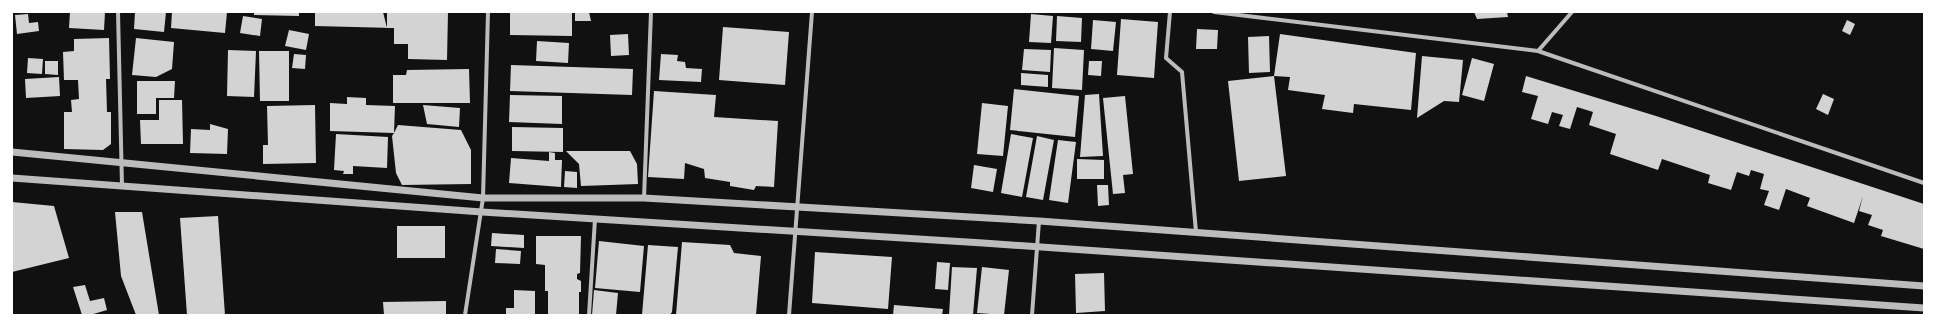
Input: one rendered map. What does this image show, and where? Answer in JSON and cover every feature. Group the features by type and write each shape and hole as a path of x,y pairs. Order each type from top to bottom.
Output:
{"street":[{"path":"118,12 123,162 122,186"},
{"path":"465,315 482,212 488,12"},
{"path":"644,198 651,12"},
{"path":"789,315 812,12"},
{"path":"1170,12 1166,58 1182,72 1196,232"},
{"path":"1214,12 1538,51 1924,184"},
{"path":"1538,51 1572,12"},
{"path":"12,152 483,198 644,198 1039,221 1924,286"},
{"path":"12,178 482,212 1038,247 1924,308"},
{"path":"589,315 595,219"},
{"path":"1032,315 1039,221"}],"building":[{"path":"70,12 105,12 104,30 69,28"},
{"path":"135,12 166,12 164,32 134,29"},
{"path":"172,12 227,12 225,33 171,28"},
{"path":"254,12 299,12 299,16 254,15"},
{"path":"315,12 383,12 387,28 315,26"},
{"path":"387,12 448,12 447,60 408,59 408,44 394,44 394,28 387,28"},
{"path":"510,12 572,12 572,36 510,35"},
{"path":"575,12 589,12 591,21 575,21"},
{"path":"1474,12 1507,12 1508,17 1477,19"},
{"path":"28,14 29,23 38,22 39,31 17,34 15,15"},
{"path":"1031,14 1053,16 1051,43 1029,42"},
{"path":"243,16 262,19 260,36 240,33"},
{"path":"1057,16 1082,18 1081,42 1056,41"},
{"path":"1121,19 1158,22 1154,78 1117,75"},
{"path":"1093,20 1116,22 1113,51 1091,49"},
{"path":"1847,20 1855,24 1850,35 1842,31"},
{"path":"723,27 789,32 785,85 719,80"},
{"path":"1197,29 1218,30 1217,49 1196,49"},
{"path":"289,30 309,34 306,50 285,46"},
{"path":"628,34 629,55 611,56 610,35"},
{"path":"1280,34 1416,53 1411,110 1354,104 1353,113 1322,109 1325,95 1288,90 1290,77 1274,76"},
{"path":"1269,36 1270,72 1249,73 1248,37"},
{"path":"109,38 110,79 106,79 107,112 111,112 111,144 103,150 64,149 64,112 72,112 71,100 79,99 78,80 64,80 63,52 74,51 74,39"},
{"path":"136,38 174,42 172,69 156,77 132,75"},
{"path":"537,41 569,43 568,63 536,61"},
{"path":"1054,48 1084,50 1082,90 1052,88"},
{"path":"1024,49 1051,50 1050,72 1022,70"},
{"path":"228,50 256,51 254,97 227,96"},
{"path":"259,51 289,51 289,101 260,101"},
{"path":"294,54 306,55 305,69 292,68"},
{"path":"661,54 678,55 677,61 685,62 686,68 702,69 701,82 659,80"},
{"path":"1422,56 1463,60 1459,102 1444,101 1417,118"},
{"path":"28,58 43,59 42,74 27,73"},
{"path":"1472,58 1494,64 1484,101 1462,95"},
{"path":"45,61 58,61 58,75 45,74"},
{"path":"1089,61 1102,61 1101,76 1088,75"},
{"path":"511,65 633,69 632,95 510,91"},
{"path":"469,69 470,103 393,103 393,75 406,75 407,70"},
{"path":"1021,73 1048,75 1048,87 1021,85"},
{"path":"1274,76 1286,176 1239,181 1228,81"},
{"path":"1526,76 1656,116 1924,204 1924,249 1881,236 1883,230 1868,225 1872,215 1859,211 1863,196 1854,223 1807,206 1810,198 1786,189 1779,210 1764,205 1769,191 1760,189 1764,174 1751,170 1749,176 1737,172 1731,190 1708,183 1710,175 1662,159 1658,170 1610,154 1616,134 1589,125 1593,112 1577,107 1570,129 1559,126 1563,115 1552,112 1548,124 1531,119 1538,96 1522,92"},
{"path":"59,77 60,96 26,98 25,79"},
{"path":"137,81 175,81 174,98 156,98 156,114 137,114"},
{"path":"1014,89 1079,96 1075,137 1010,130"},
{"path":"654,91 716,95 714,117 778,121 774,187 756,186 754,190 730,186 730,182 705,178 704,169 685,163 684,179 648,177"},
{"path":"1099,94 1103,156 1080,157 1085,95"},
{"path":"1823,94 1834,99 1828,115 1816,109"},
{"path":"510,95 562,96 562,124 509,122"},
{"path":"1125,96 1133,174 1123,175 1125,193 1113,194 1103,98"},
{"path":"347,97 366,98 366,105 395,106 394,133 330,131 330,103 347,104"},
{"path":"159,100 182,100 183,144 141,144 140,120 159,120"},
{"path":"982,103 1008,106 1003,156 977,154"},
{"path":"315,105 316,163 263,164 263,145 268,145 267,106"},
{"path":"423,105 460,108 459,127 427,124"},
{"path":"210,124 228,129 227,154 190,153 191,129 210,130"},
{"path":"398,125 461,130 471,150 471,184 402,185 396,173 392,136"},
{"path":"512,127 563,128 563,152 512,151"},
{"path":"336,134 388,137 387,168 353,166 353,174 343,174 344,171 334,170"},
{"path":"1011,134 1033,138 1022,197 1001,193"},
{"path":"1037,136 1054,140 1043,200 1026,197"},
{"path":"1058,140 1076,142 1068,203 1049,200"},
{"path":"566,151 630,151 637,164 638,184 581,186 579,164"},
{"path":"549,152 555,153 555,160 562,160 561,187 509,183 511,158 549,161"},
{"path":"1077,159 1104,160 1104,179 1077,179"},
{"path":"974,165 997,169 993,192 971,188"},
{"path":"565,171 577,172 577,188 564,187"},
{"path":"1097,185 1108,185 1109,205 1098,206"},
{"path":"12,202 54,206 69,258 12,272"},
{"path":"115,212 142,212 159,315 136,315 121,276"},
{"path":"218,216 225,315 187,315 180,218"},
{"path":"397,226 445,226 445,258 397,258"},
{"path":"492,233 524,235 524,248 491,246"},
{"path":"536,236 581,236 580,273 577,274 577,279 581,281 581,292 579,292 579,315 548,315 548,291 545,291 545,265 536,264"},
{"path":"599,241 644,246 640,292 595,288"},
{"path":"682,242 730,245 734,253 761,256 756,315 676,315"},
{"path":"648,245 678,247 672,312 670,315 642,315"},
{"path":"496,249 521,251 520,264 495,263"},
{"path":"815,252 892,257 888,309 812,303"},
{"path":"937,262 950,263 948,290 935,289"},
{"path":"952,267 977,268 973,315 949,315"},
{"path":"982,267 1009,270 1004,315 977,313"},
{"path":"1104,273 1105,311 1076,313 1075,274"},
{"path":"85,285 90,301 104,298 107,310 90,315 82,315 73,287"},
{"path":"514,290 535,291 535,315 506,315 506,308 514,308"},
{"path":"594,290 618,293 616,315 592,315"},
{"path":"446,301 446,315 384,315 383,302"},
{"path":"894,305 943,309 942,315 893,315"}]}
